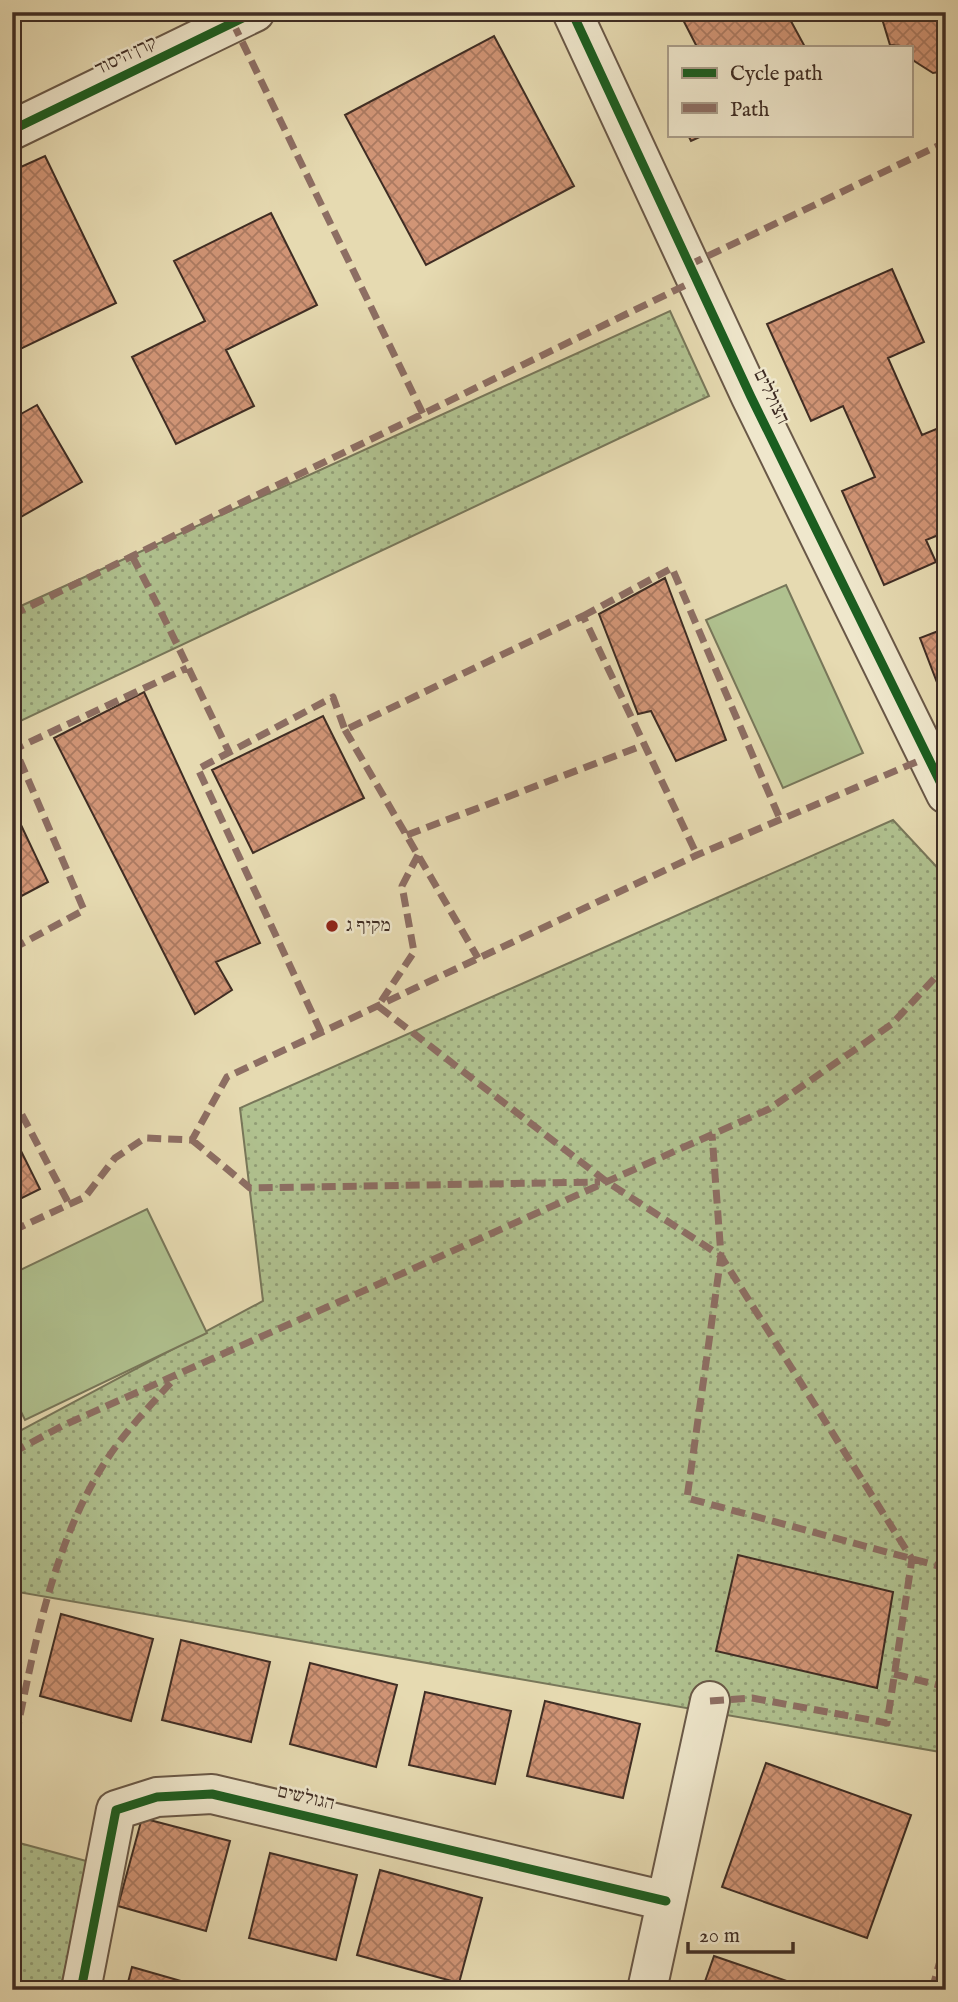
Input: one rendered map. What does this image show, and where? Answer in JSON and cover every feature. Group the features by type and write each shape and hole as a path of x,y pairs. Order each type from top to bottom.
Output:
{"street":[{"name":"קרן היסוד","path":"12,130 255,12"},
{"name":"הצוללים","path":"572,12 751,397 946,794"},
{"path":"647,1990 710,1701"},
{"name":"הגולשים","path":"80,1990 116,1810 157,1797 212,1794 667,1901"}],"green space":[{"path":"670,311 709,396 12,725 12,610"},
{"path":"786,585 863,753 783,788 706,620"},
{"path":"893,820 946,877 946,1753 12,1591 12,1435 263,1301 240,1108"},
{"path":"147,1209 207,1333 25,1420 12,1393 12,1274"},
{"path":"12,1841 90,1862 60,1990 12,1990"}],"building":[{"path":"679,12 743,12 746,20 760,12 786,12 804,46 696,46"},
{"path":"880,12 946,12 946,71 933,73 912,60 912,46 890,45"},
{"path":"494,36 574,186 426,265 345,115"},
{"path":"688,136 702,136 691,141"},
{"path":"45,156 116,303 12,353 12,171"},
{"path":"271,213 317,305 226,350 254,406 176,444 132,357 205,321 174,261"},
{"path":"892,269 924,342 888,358 922,435 946,425 946,532 926,540 936,562 884,585 842,491 875,477 843,406 811,421 767,324"},
{"path":"37,405 82,482 12,522 12,419"},
{"path":"665,578 726,740 676,761 651,711 638,714 599,614"},
{"path":"946,628 946,706 920,638"},
{"path":"144,692 260,943 216,962 232,990 195,1014 54,738"},
{"path":"323,716 364,798 253,853 212,770"},
{"path":"12,806 48,882 12,901"},
{"path":"12,1133 40,1189 12,1203"},
{"path":"738,1555 893,1592 877,1688 716,1651"},
{"path":"61,1614 153,1639 131,1721 40,1696"},
{"path":"181,1640 270,1662 251,1742 162,1720"},
{"path":"310,1663 397,1685 376,1767 290,1744"},
{"path":"425,1692 511,1711 495,1784 409,1765"},
{"path":"545,1701 640,1724 623,1798 527,1776"},
{"path":"766,1763 911,1815 867,1938 722,1887"},
{"path":"142,1818 230,1841 206,1931 118,1906"},
{"path":"270,1853 357,1875 336,1960 249,1938"},
{"path":"380,1870 482,1898 459,1983 357,1955"},
{"path":"714,1956 813,1990 702,1990"},
{"path":"132,1967 209,1989 209,1990 126,1990"}],"marked path":[{"path":"233,23 423,414"},
{"path":"689,265 946,142"},
{"path":"12,615 696,280"},
{"path":"132,556 229,752"},
{"path":"583,616 672,568 780,819"},
{"path":"321,1032 198,769 333,697 345,730 583,616 697,855"},
{"path":"12,949 84,910 15,749 187,668"},
{"path":"345,730 478,958"},
{"path":"407,835 644,745"},
{"path":"12,1231 85,1197 115,1158 145,1138 192,1140 227,1077 697,855 928,757"},
{"path":"418,855 402,886 414,952 378,1006 607,1182 721,1256 687,1498 946,1568"},
{"path":"12,1453 62,1426 769,1109 892,1024 946,966"},
{"path":"12,1096 69,1204"},
{"path":"710,1701 752,1698 887,1723 912,1559 721,1256 712,1134"},
{"path":"192,1140 250,1188 600,1182"},
{"path":"12,1756 28,1675 49,1592 78,1512 97,1475 120,1441 176,1377"},
{"path":"894,1674 946,1687"},
{"path":"932,1990 946,1939"}],"cycle path":[{"path":"12,130 255,12"},
{"path":"572,12 751,397 946,794"},
{"path":"81,1990 116,1810 157,1797 212,1794 666,1901"}],"place":[{"name":"מקיף ג","path":"332,926"}]}
